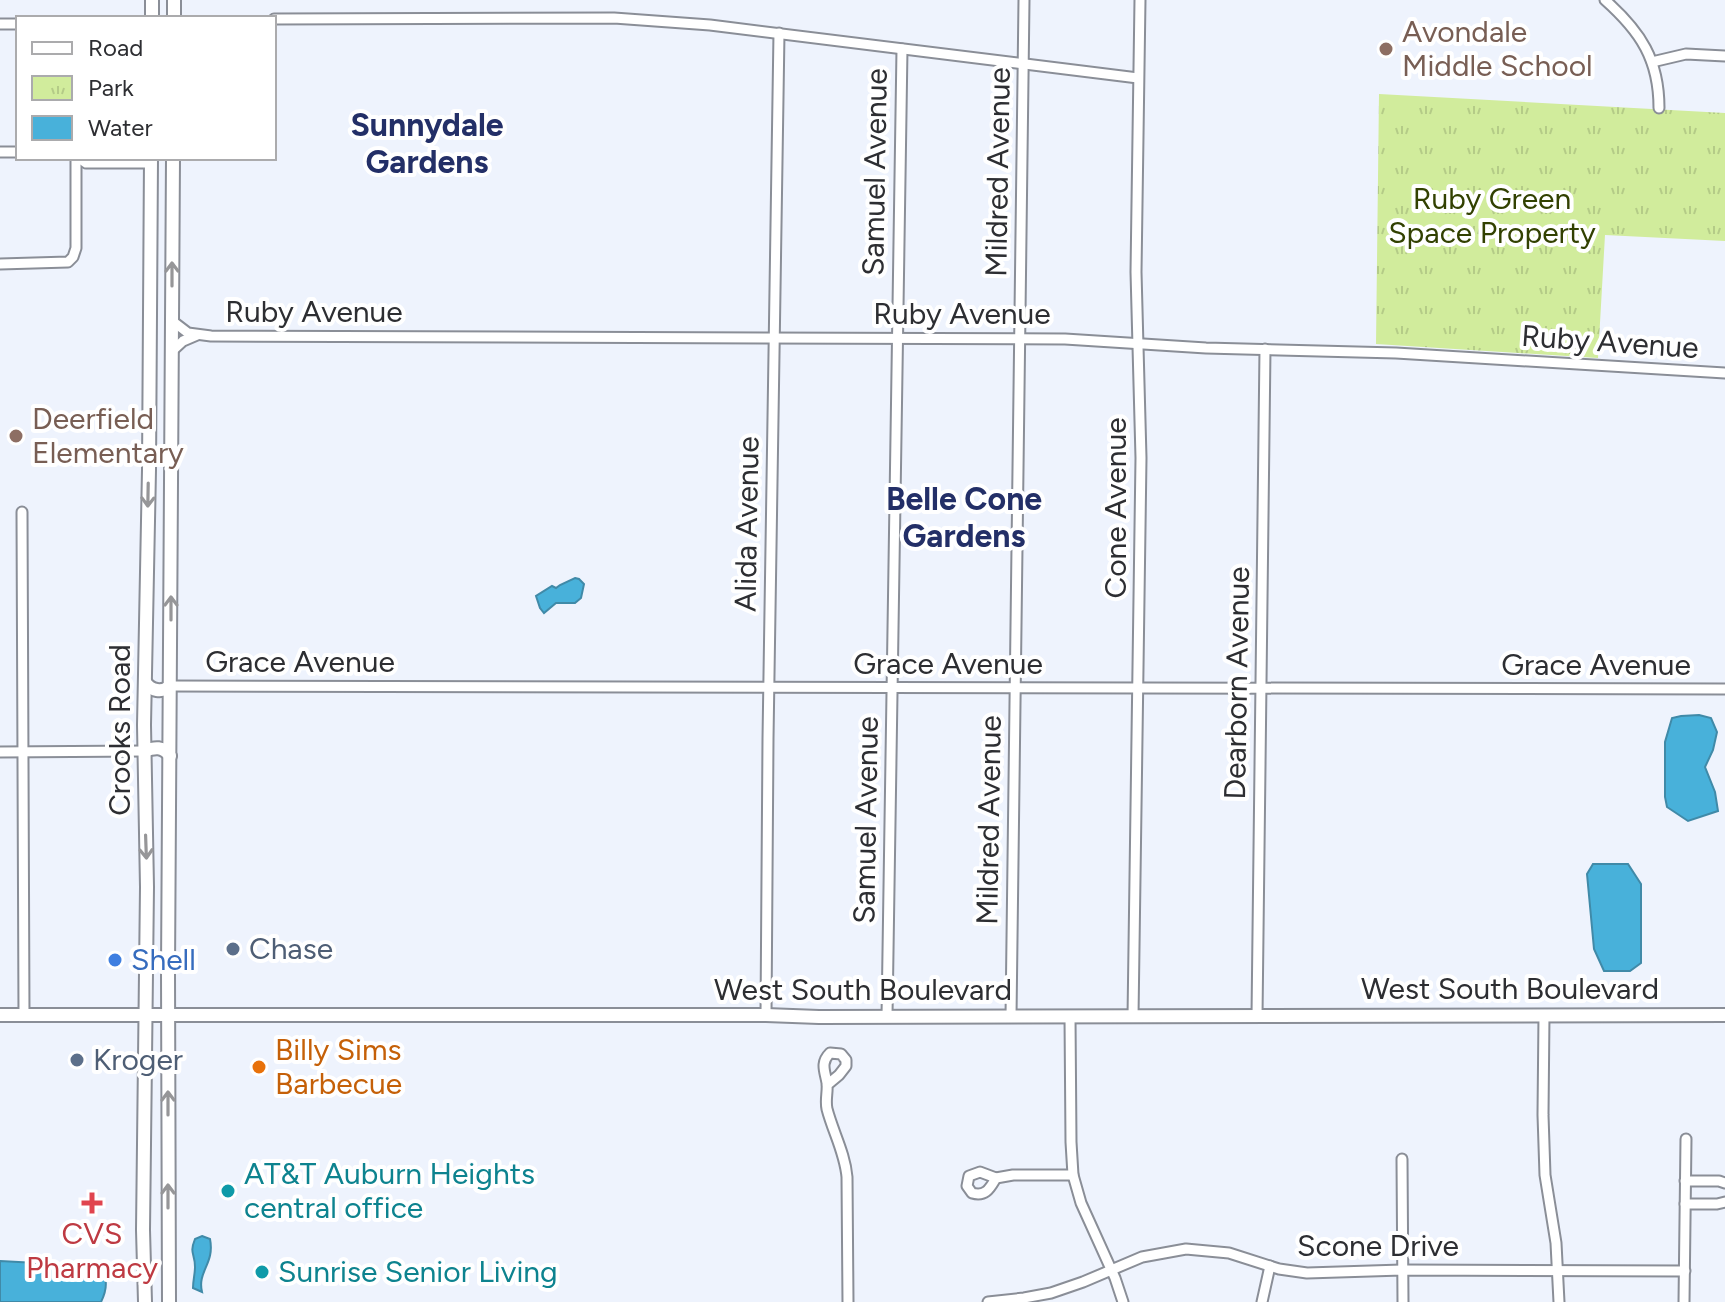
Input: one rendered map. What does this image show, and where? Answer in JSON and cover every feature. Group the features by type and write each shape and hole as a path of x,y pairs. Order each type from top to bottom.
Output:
{"main road":[{"name":"Crooks Road","path":"145,1302 147,887 144,751 151,160"},
{"name":"Crooks Road","path":"169,1302 173,160"},
{"path":"150,199 158,212 172,212"},
{"path":"150,333 164,339 171,352"},
{"path":"145,682 157,691 170,686"},
{"path":"144,751 161,748 170,756"},
{"path":"147,963 155,971 168,971"},
{"name":"West South Boulevard","path":"0,1015 1725,1015"},
{"path":"146,1058 160,1057 168,1064"},
{"path":"144,1260 155,1270 169,1268"}],"street":[{"name":"Mildred Avenue","path":"1011,1017 1024,0"},
{"name":"Cone Avenue","path":"1133,1017 1141,426 1136,272 1140,0"},
{"path":"1605,0 1634,28 1644,43 1658,85 1659,108"},
{"path":"276,19 614,18 673,21 1138,78"},
{"name":"Alida Avenue","path":"766,1015 779,33"},
{"name":"Samuel Avenue","path":"887,1016 902,49"},
{"path":"1652,62 1686,54 1725,56"},
{"path":"0,264 68,262 73,257 76,248 78,160"},
{"path":"81,160 86,163 151,160"},
{"name":"Ruby Avenue","path":"171,320 183,330 197,335 1109,340 1206,348 1396,353 1725,373"},
{"name":"Ruby Avenue","path":"171,352 183,341 197,335"},
{"name":"Dearborn Avenue","path":"1257,1017 1265,349"},
{"path":"22,512 24,1015"},
{"name":"Grace Avenue","path":"170,686 1725,689"},
{"path":"0,752 144,751"},
{"path":"1544,1015 1545,1175 1555,1235 1559,1302"},
{"path":"1070,1017 1073,1175 1081,1203 1123,1302"},
{"path":"827,1085 826,1103 847,1177 848,1302"},
{"path":"1684,1302 1686,1139"},
{"path":"1402,1159 1403,1302"},
{"path":"996,1178 1073,1175"},
{"path":"1685,1181 1725,1183"},
{"path":"1685,1204 1725,1202"},
{"name":"Scone Drive","path":"988,1302 1051,1293 1142,1257 1186,1249 1229,1253 1279,1269 1307,1273 1402,1270 1685,1271"},
{"path":"1262,1302 1270,1266"}],"green space":[{"name":"Ruby Green Space Property","path":"1379,94 1725,113 1725,241 1605,235 1598,358 1376,344"}],"water":[{"path":"575,578 584,584 581,598 575,603 556,603 544,613 536,596"},
{"path":"1699,715 1711,718 1717,732 1705,767 1715,792 1718,811 1688,821 1667,807 1665,742 1672,718"},
{"path":"1593,864 1628,864 1641,884 1641,963 1630,971 1604,971 1594,949 1587,874"},
{"path":"202,1236 210,1239 211,1248 202,1278 202,1292 193,1288 195,1267 192,1251 195,1239"},
{"path":"0,1261 93,1266 104,1276 106,1286 103,1297 101,1302 0,1302"}],"place":[{"name":"Avondale Middle School","path":"1386,49"},
{"name":"Deerfield Elementary","path":"16,436"},
{"name":"Chase","path":"233,949"},
{"name":"Shell","path":"115,960"},
{"name":"Kroger","path":"77,1060"},
{"name":"Billy Sims Barbecue","path":"259,1067"},
{"name":"AT&T Auburn Heights central office","path":"228,1191"},
{"name":"CVS Pharmacy","path":"92,1203"},
{"name":"Sunrise Senior Living","path":"262,1272"}],"district":[{"name":"Sunnydale Gardens","path":"427,144"},
{"name":"Belle Cone Gardens","path":"964,518"}]}
